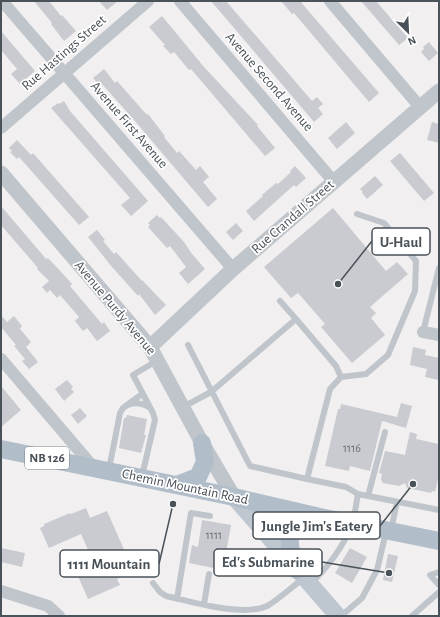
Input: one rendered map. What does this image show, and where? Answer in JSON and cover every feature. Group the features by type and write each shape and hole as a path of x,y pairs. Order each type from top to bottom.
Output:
{"main road":[{"path":"177,485 198,476 205,462 202,443"},
{"name":"Chemin Mountain Road","path":"1,449 234,497 352,524 439,541"},
{"path":"234,497 338,616"},
{"path":"304,577 289,546 291,534 299,525 320,517"}],"street":[{"name":"Avenue First Avenue","path":"2,1 233,269"},
{"name":"Rue Hastings Street","path":"1,128 148,1"},
{"name":"Avenue Second Avenue","path":"180,1 334,182"},
{"path":"330,1 420,107"},
{"name":"Rue Crandall Street","path":"150,347 233,269 439,91"},
{"name":"Avenue Purdy Avenue","path":"1,173 150,347 202,443 234,497"},
{"path":"423,332 439,335"},
{"path":"1,359 101,469"},
{"path":"1,591 48,606 59,616"}],"lane":[{"path":"307,478 330,389 341,377 366,374 388,355 415,291 416,261 384,223 357,214"},
{"path":"423,332 439,268"},
{"path":"280,301 336,366 341,377"},
{"path":"183,407 211,392 296,319"},
{"path":"188,345 250,466 346,488 358,494 439,510"},
{"path":"142,478 155,420 151,409 133,375 158,360"},
{"path":"101,469 120,413 142,394"},
{"path":"128,405 132,403 143,404 151,409"},
{"path":"368,496 385,432"},
{"path":"153,583 160,592 166,596 177,599 237,611 256,610 267,606 304,577 322,574 346,537 352,524 358,494"},
{"path":"341,616 362,598 377,570 397,502"},
{"path":"177,599 191,513 210,516"},
{"path":"439,572 430,575 439,585"},
{"path":"204,604 209,574"},
{"path":"412,616 439,592"}],"building":[{"path":"34,1 49,1 76,31 64,41"},
{"path":"99,1 118,1 107,10"},
{"path":"211,1 226,1 312,101 317,97 323,104 318,108 323,114 314,122"},
{"path":"281,1 300,1 379,93 369,102 294,13 292,14"},
{"path":"361,1 376,1 408,38 399,45"},
{"path":"162,16 204,67 258,125 257,126 275,148 265,156 191,69 189,70 174,52 171,54 163,46 165,45 149,27"},
{"path":"1,31 35,71 20,84 11,74 17,69 1,50"},
{"path":"429,42 438,53 429,61 421,52 424,49 423,47"},
{"path":"104,69 115,83 117,81 147,115 148,114 177,153 179,151 196,170 200,166 209,177 203,182 217,199 208,207 102,84 100,86 93,78"},
{"path":"64,101 70,111 148,201 131,216 121,205 130,198 51,108"},
{"path":"346,122 355,133 337,149 328,138"},
{"path":"432,122 439,124 439,143 427,140"},
{"path":"17,140 31,155 33,153 89,217 79,225 19,157 17,159 10,152 12,151 9,148"},
{"path":"400,153 434,193 424,201 390,161"},
{"path":"295,166 306,178 296,187 294,185 254,221 246,211 276,183 278,184 291,172 290,171"},
{"path":"375,176 383,185 367,199 360,189"},
{"path":"1,206 46,259 48,258 72,284 70,286 102,324 104,322 110,331 97,341 87,328 83,331 75,321 79,317 60,295 57,298 50,290 47,293 42,287 49,281 37,269 38,268 1,225"},
{"path":"333,208 386,271 397,262 408,274 370,307 376,313 371,318 385,335 352,363 321,327 325,324 298,293 291,298 264,267"},
{"path":"157,215 160,218 161,217 184,242 205,269 188,284 179,273 186,267 170,246 167,248 148,227 150,225 148,223"},
{"path":"236,223 243,231 233,240 226,232"},
{"path":"97,230 105,240 103,241 114,254 116,252 166,305 155,315 139,294 138,296 88,237"},
{"path":"1,315 7,322 14,316 22,326 20,329 31,342 26,347 38,362 29,369 22,361 25,359 14,346 16,345 1,327"},
{"path":"413,347 426,350 425,355 439,358 439,380 425,377 427,369 410,365"},
{"path":"67,380 73,387 71,389 74,392 64,401 55,389"},
{"path":"1,386 21,410 1,427"},
{"path":"401,403 412,406 406,428 382,421 370,471 350,466 349,471 325,466 338,409 340,409 341,404 397,417"},
{"path":"80,408 87,416 78,424 71,415"},
{"path":"127,415 147,419 144,435 146,435 141,453 119,448 124,418 126,418"},
{"path":"410,432 417,434 416,439 439,444 439,475 435,492 432,491 431,493 407,488 405,483 399,486 383,483 381,479 382,474 379,473 385,451 405,455"},
{"path":"86,508 90,518 107,511 134,572 117,579 120,585 88,599 74,567 92,559 81,534 49,548 40,528 44,526 44,524"},
{"path":"202,520 231,525 223,570 189,563 192,545 198,547"},
{"path":"1,548 25,553 22,567 1,562"},
{"path":"350,548 367,557 352,583 335,573"},
{"path":"388,554 398,556 392,582 383,580"}],"place":[{"name":"U-Haul","path":"338,284"},
{"name":"Jungle Jim's Eatery","path":"413,484"},
{"name":"1111 Mountain","path":"173,504"},
{"name":"Ed's Submarine","path":"389,573"}]}
